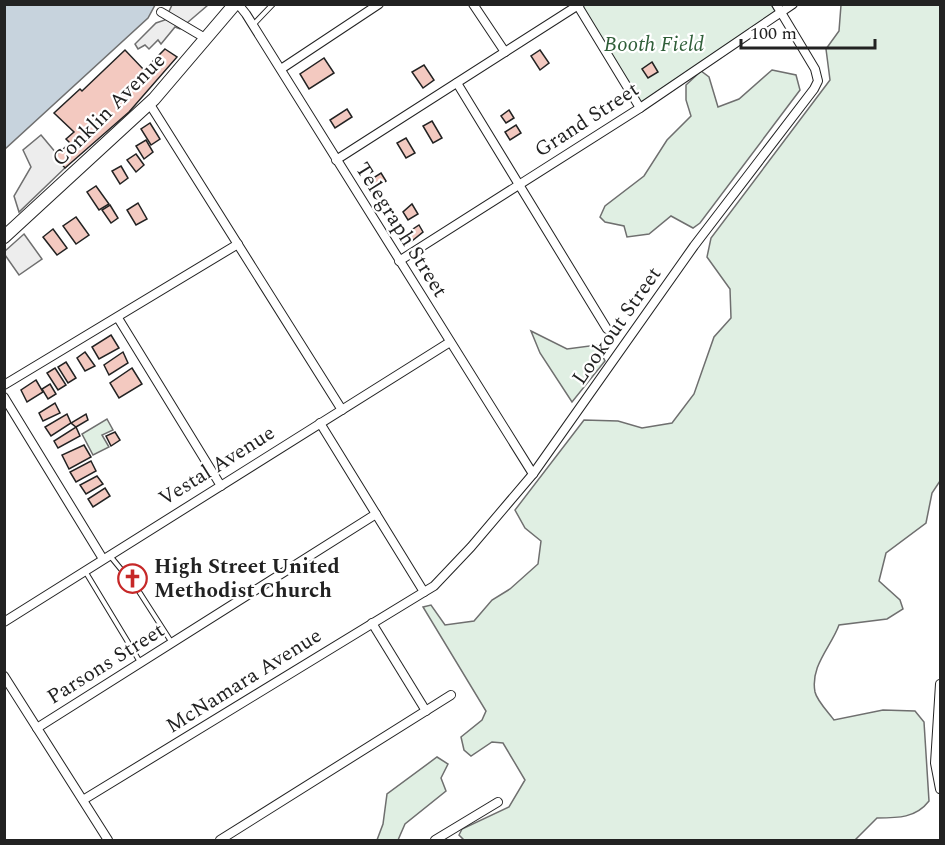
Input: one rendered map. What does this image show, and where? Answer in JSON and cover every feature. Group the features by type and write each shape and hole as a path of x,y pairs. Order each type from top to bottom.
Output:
{"main road":[{"name":"Conklin Avenue","path":"4,237 149,103 236,4"}],"street":[{"name":"Telegraph Street","path":"236,4 253,25 281,69 533,474"},
{"path":"281,69 379,4"},
{"path":"473,4 505,52"},
{"path":"776,4 782,13"},
{"name":"Grand Street","path":"399,261 639,108 793,4"},
{"path":"336,160 579,5 639,108"},
{"path":"161,12 205,38"},
{"name":"Lookout Street","path":"424,592 434,586 471,547 533,474 708,228 814,88 818,81 814,69 782,13"},
{"path":"457,83 608,329"},
{"path":"149,103 342,410"},
{"path":"4,385 238,244"},
{"path":"118,318 221,486"},
{"name":"Vestal Avenue","path":"4,622 450,342"},
{"path":"4,398 106,557"},
{"path":"320,423 424,592"},
{"name":"Parsons Street","path":"37,728 376,514"},
{"name":"McNamara Avenue","path":"83,800 424,592"},
{"path":"372,623 426,711"},
{"path":"4,676 108,840"},
{"path":"940,684 935,763 940,789"},
{"path":"220,840 451,695"},
{"path":"435,840 498,802"}],"lane":[{"path":"253,25 273,4"},
{"path":"106,557 138,590 172,644"},
{"path":"84,570 141,663"}],"green space":[{"name":"Booth Field","path":"585,4 771,4 777,14 641,103 582,7"},
{"path":"841,5 940,5 940,481 932,493 926,523 886,553 879,581 900,600 903,609 887,619 839,625 818,665 814,683 816,696 834,720 883,710 915,711 924,722 929,801 912,814 877,818 855,840 464,840 459,835 462,829 509,807 525,780 503,743 492,742 471,756 464,750 461,737 482,720 486,711 423,607 431,605 445,625 474,621 492,600 510,589 538,564 541,541 525,528 515,510 584,420 618,421 642,428 672,423 694,394 714,337 731,318 730,289 707,257 711,238 830,80 826,49 839,31"},
{"path":"772,70 796,75 800,90 700,223 693,228 671,216 649,234 627,237 624,226 605,222 600,217 605,206 644,176 667,140 691,116 686,100 686,85 701,71 709,77 718,107 739,99"},
{"path":"531,331 567,349 597,345 605,361 572,402 540,353"},
{"path":"107,419 113,430 102,435 109,447 93,455 82,434"},
{"path":"437,757 448,764 441,778 446,791 405,824 398,840 377,840 383,824 387,794"}],"shaded area":[{"path":"5,4 155,5 148,18 5,149"},
{"path":"172,5 208,5 180,29 175,27 161,44 158,40 149,49 145,45 138,49 135,44 156,23 165,20"},
{"path":"41,135 67,166 19,212 14,196 31,167 23,150"},
{"path":"24,234 42,259 19,275 5,255 5,251"}],"building":[{"path":"165,49 177,57 129,112 65,168 55,156 70,143 66,139 74,132 54,113 80,89 82,91 125,50 144,70"},
{"path":"540,50 549,63 540,70 531,56"},
{"path":"324,58 334,73 309,89 300,74"},
{"path":"652,62 658,72 648,78 642,69"},
{"path":"424,65 434,80 423,88 412,72"},
{"path":"347,109 352,117 335,128 330,120"},
{"path":"509,110 514,118 506,123 501,116"},
{"path":"432,121 442,138 433,143 423,126"},
{"path":"150,123 160,139 151,145 141,129"},
{"path":"516,125 521,133 510,140 505,132"},
{"path":"406,138 415,153 406,158 397,143"},
{"path":"146,140 153,152 144,159 136,146"},
{"path":"136,154 144,165 136,172 127,160"},
{"path":"121,166 128,178 120,184 112,171"},
{"path":"381,173 386,181 373,190 367,182"},
{"path":"96,186 109,204 99,210 87,192"},
{"path":"138,203 147,219 136,225 127,210"},
{"path":"412,204 418,214 408,220 403,212"},
{"path":"110,205 118,218 111,223 102,210"},
{"path":"76,217 89,235 76,244 63,226"},
{"path":"419,225 423,232 407,245 401,237"},
{"path":"53,229 67,248 57,255 43,237"},
{"path":"111,335 119,348 99,359 92,347"},
{"path":"85,352 95,366 85,371 77,358"},
{"path":"123,352 128,363 109,375 104,365"},
{"path":"66,362 76,378 68,383 58,367"},
{"path":"55,368 66,385 58,390 47,373"},
{"path":"132,368 142,384 119,398 110,383"},
{"path":"36,380 43,392 27,402 21,390"},
{"path":"50,384 56,394 48,399 42,389"},
{"path":"55,403 60,413 43,421 39,413"},
{"path":"67,414 71,423 51,436 45,427"},
{"path":"86,414 88,420 76,427 71,423"},
{"path":"76,427 80,436 58,448 54,441"},
{"path":"115,432 120,440 111,446 106,436"},
{"path":"84,445 91,457 69,469 62,455"},
{"path":"91,461 96,471 76,482 70,472"},
{"path":"97,476 103,484 86,494 80,485"},
{"path":"105,488 110,496 93,507 88,499"}],"place":[{"name":"High Street United Methodist Church","path":"133,579"}]}
